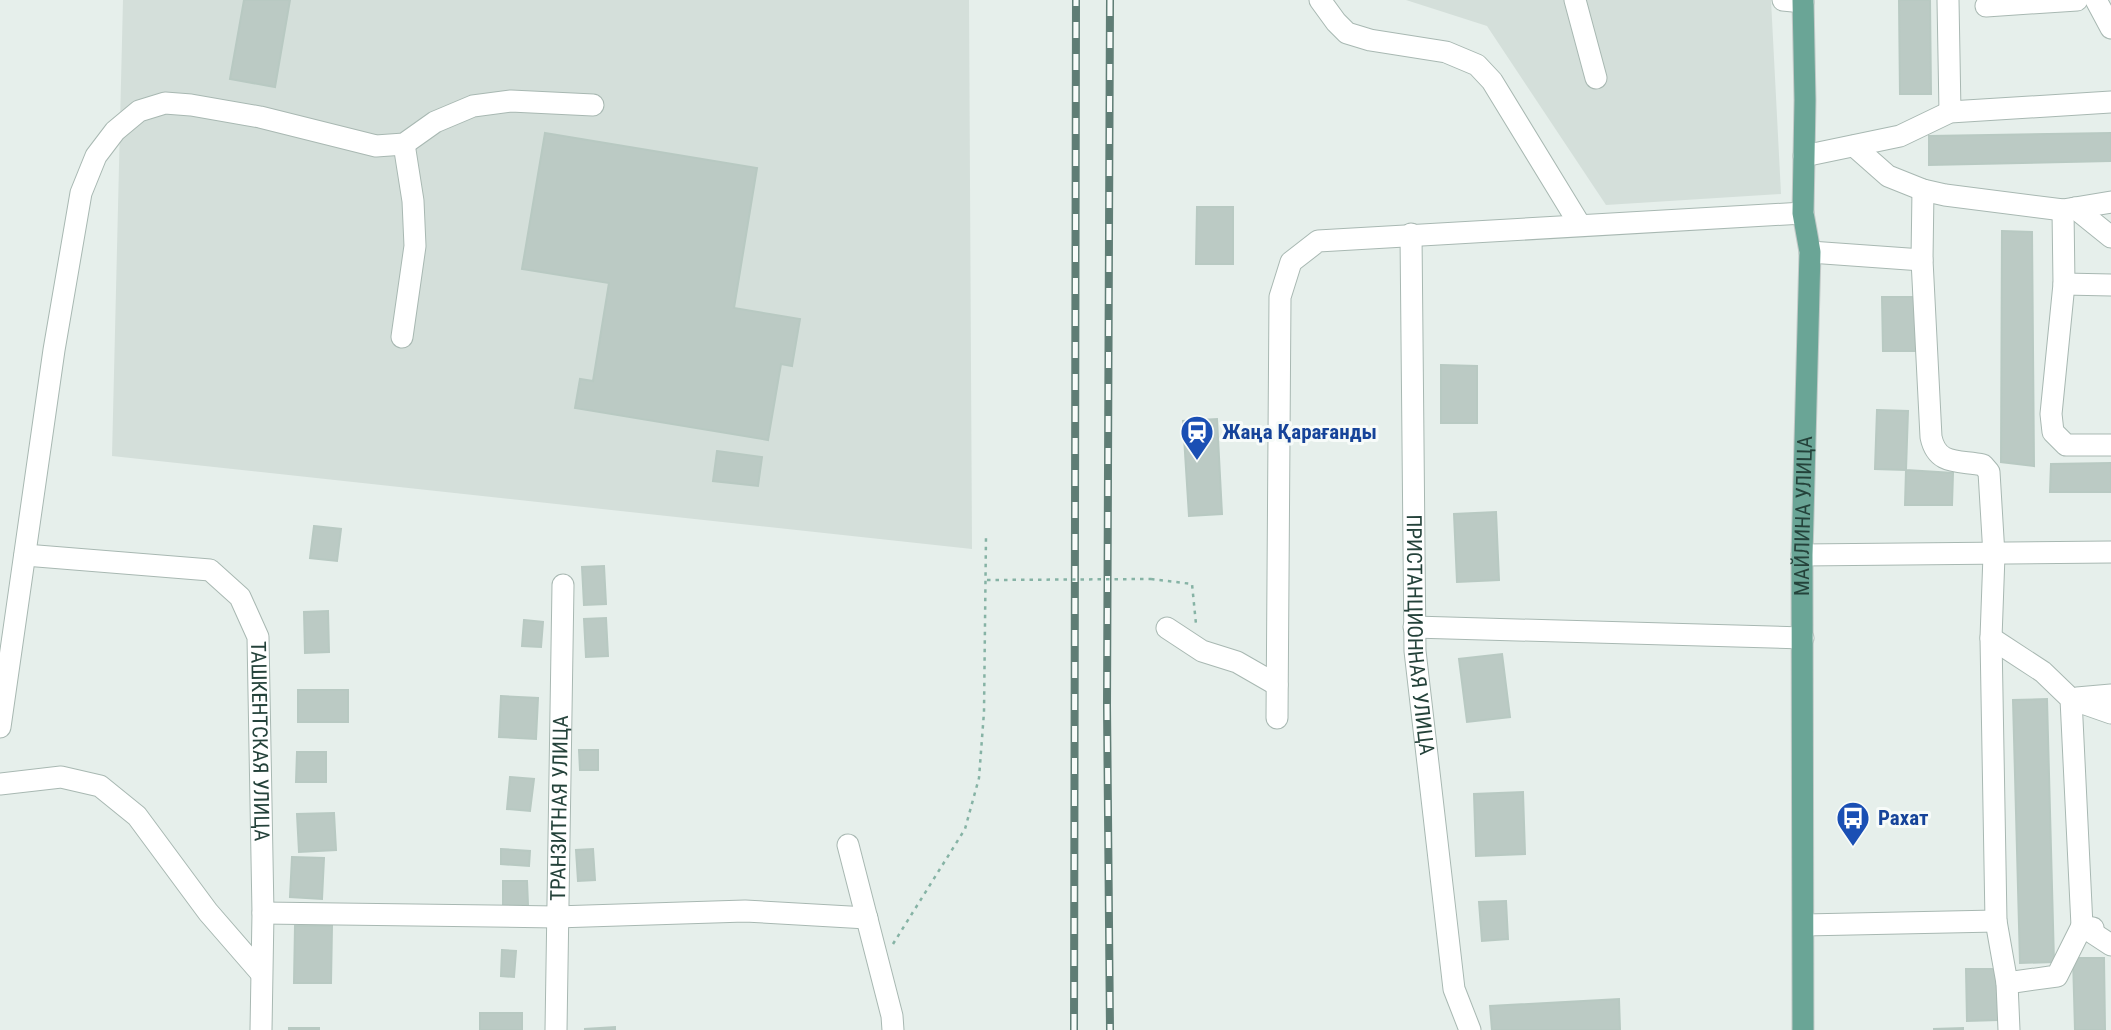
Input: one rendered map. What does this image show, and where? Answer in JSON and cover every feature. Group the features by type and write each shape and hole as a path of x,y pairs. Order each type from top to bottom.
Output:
{"main road":[{"name":"МАЙЛИНА УЛИЦА","path":"1797,1 1804,156 1803,213 1810,252 1802,555 1803,1030"}],"street":[{"path":"1320,0 1335,22 1347,33 1370,40 1446,52 1477,65 1492,81 1580,225"},
{"path":"1575,0 1595,78"},
{"path":"1948,0 1950,112"},
{"path":"1986,6 2077,0"},
{"path":"2096,0 2111,28"},
{"path":"0,727 54,350 81,193 96,156 115,131 139,111 165,103 260,117 376,146 404,144 435,122 473,106 511,101 593,105"},
{"path":"1804,156 1900,136 1950,112 2111,102"},
{"path":"402,337 415,246 413,201 404,144"},
{"path":"1854,146 1888,176 1923,190 1945,195 2069,209 2111,202"},
{"path":"1923,190 1922,260 1933,449 1944,459 1983,465 1989,472 1994,555 1991,639 1996,921 2007,983 2009,1030"},
{"path":"2069,209 2111,237"},
{"path":"2069,209 2051,414 2053,432 2066,445 2111,445"},
{"path":"1277,718 1280,297 1291,262 1318,241 1803,213"},
{"name":"ПРИСТАНЦИОННАЯ УЛИЦА","path":"1411,234 1415,651 1454,989 1470,1030"},
{"path":"1810,252 1922,260"},
{"path":"2064,284 2111,285"},
{"path":"1802,555 2111,552"},
{"name":"ТАШКЕНТСКАЯ УЛИЦА","path":"25,555 210,570 240,597 258,637 263,913 261,1030"},
{"name":"ТРАНЗИТНАЯ УЛИЦА","path":"556,1030 563,585"},
{"path":"1414,627 1803,638"},
{"path":"1167,628 1202,650 1237,662 1277,685"},
{"path":"1991,639 2043,672 2071,699 2111,713"},
{"path":"2071,699 2111,695"},
{"path":"2007,983 2057,976 2081,926 2071,699"},
{"path":"0,785 61,777 100,786 137,816 208,912 261,973"},
{"path":"848,845 892,1016 893,1030"},
{"path":"263,913 556,917 745,911 867,918"},
{"path":"1804,925 1996,921"},
{"path":"2081,926 2111,930"},
{"path":"2081,926 2111,944"}],"path":[{"path":"879,967 965,829 979,778 984,712 986,536"},
{"path":"987,580 1151,579 1192,584 1202,650"}],"shaded area":[{"path":"123,0 969,0 972,549 112,456"},
{"path":"1406,0 1771,0 1781,194 1606,205 1487,26"}],"building":[{"path":"244,0 290,0 275,87 230,79"},
{"path":"1899,0 1930,0 1931,94 1900,94"},
{"path":"545,133 757,168 734,308 800,319 792,366 781,364 768,440 575,408 580,379 593,381 609,283 522,269"},
{"path":"2111,133 2111,161 1929,165 1929,136"},
{"path":"1197,207 1233,207 1233,264 1196,264"},
{"path":"2002,231 2032,232 2034,466 2001,462"},
{"path":"1882,297 1914,297 1916,351 1883,351"},
{"path":"1441,365 1477,366 1477,423 1441,423"},
{"path":"1877,410 1908,411 1906,470 1875,469"},
{"path":"1217,419 1222,514 1189,516 1183,421"},
{"path":"717,451 762,457 758,486 713,481"},
{"path":"2111,463 2111,492 2050,492 2051,464"},
{"path":"1906,470 1953,473 1952,505 1905,505"},
{"path":"1496,512 1499,580 1457,582 1454,514"},
{"path":"314,526 341,529 337,561 310,558"},
{"path":"604,566 606,604 584,605 582,567"},
{"path":"328,611 329,652 305,653 304,612"},
{"path":"606,618 608,656 586,657 584,619"},
{"path":"524,620 543,622 541,647 522,646"},
{"path":"1502,654 1510,717 1467,722 1459,659"},
{"path":"298,690 348,690 348,722 298,722"},
{"path":"501,696 538,698 536,739 499,737"},
{"path":"2047,699 2054,962 2020,963 2013,700"},
{"path":"579,750 598,750 598,770 580,770"},
{"path":"297,752 326,752 326,782 296,782"},
{"path":"510,777 534,779 530,811 507,809"},
{"path":"1523,792 1525,854 1476,856 1474,794"},
{"path":"334,813 336,850 299,852 297,814"},
{"path":"501,849 530,851 529,866 501,864"},
{"path":"593,849 595,880 578,881 576,850"},
{"path":"292,857 324,858 322,899 290,897"},
{"path":"503,881 527,881 528,905 503,905"},
{"path":"1506,901 1508,939 1482,941 1479,902"},
{"path":"295,926 332,926 331,983 294,983"},
{"path":"502,950 516,951 514,977 501,976"},
{"path":"2073,958 2104,958 2105,1030 2075,1030"},
{"path":"1966,969 1996,969 1998,1020 1967,1021"},
{"path":"1619,999 1620,1030 1492,1030 1490,1006"},
{"path":"480,1013 522,1013 522,1030 480,1030"},
{"path":"615,1027 615,1030 585,1030 585,1029"},
{"path":"319,1028 319,1030 289,1030"},
{"path":"1934,1029 1963,1030 1934,1030"}],"railway":[{"path":"1074,1030 1076,0"},
{"path":"1110,0 1107,706 1110,1030"}],"place":[{"name":"Жаңа Қарағанды","path":"1197,462"},
{"name":"Рахат","path":"1853,848"}]}
